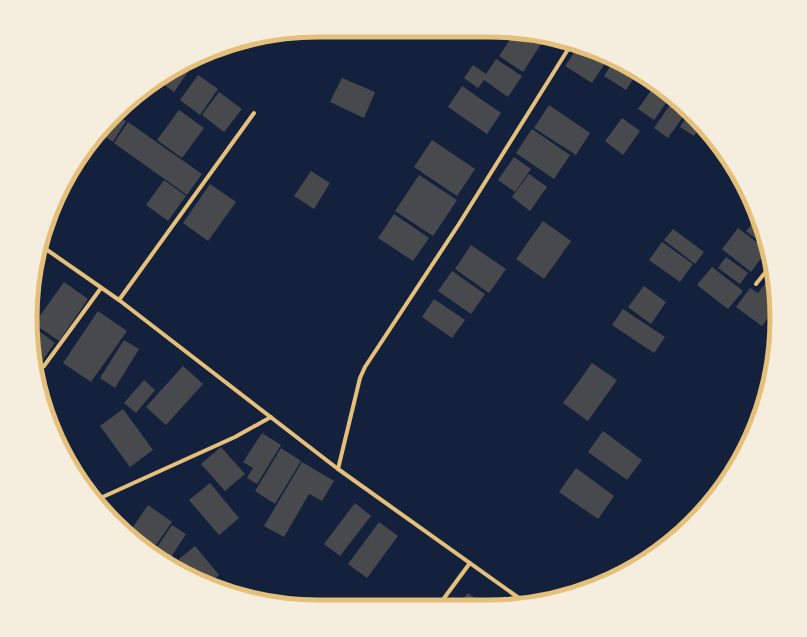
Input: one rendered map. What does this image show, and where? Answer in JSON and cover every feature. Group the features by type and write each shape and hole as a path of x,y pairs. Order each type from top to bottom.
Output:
{"street":[{"path":"338,469 360,378 365,367 459,224 569,49"},
{"path":"118,300 254,113"},
{"path":"46,249 118,300 338,469 519,598"},
{"path":"756,284 766,271"},
{"path":"41,368 101,288"},
{"path":"101,498 235,437 271,417"},
{"path":"443,600 470,563"}],"building":[{"path":"511,38 542,42 523,72 499,56"},
{"path":"575,51 606,63 592,83 565,66"},
{"path":"496,59 522,76 508,97 484,80 478,88 464,78 473,65 486,74"},
{"path":"611,65 634,78 626,90 604,76"},
{"path":"191,68 174,92 163,84"},
{"path":"198,75 218,89 200,115 180,100"},
{"path":"342,78 375,92 364,118 330,102"},
{"path":"462,86 501,113 487,134 448,107"},
{"path":"652,89 667,101 654,120 638,109"},
{"path":"219,92 242,109 224,132 202,115"},
{"path":"671,104 684,115 668,138 654,128"},
{"path":"549,105 590,133 576,155 534,128"},
{"path":"179,110 204,128 182,158 157,140"},
{"path":"686,117 698,131 694,136 680,127"},
{"path":"121,118 126,121 113,142 104,136"},
{"path":"622,118 640,131 623,155 605,141"},
{"path":"128,122 202,174 187,195 114,143"},
{"path":"532,129 570,155 554,179 516,153"},
{"path":"432,140 475,169 457,196 414,167"},
{"path":"514,157 531,169 515,192 498,180"},
{"path":"311,171 330,183 314,209 294,196"},
{"path":"529,174 547,187 530,211 512,197"},
{"path":"419,175 457,200 433,236 395,211"},
{"path":"164,180 186,196 168,221 146,205"},
{"path":"210,184 236,202 208,241 183,223"},
{"path":"394,214 429,238 413,261 378,238"},
{"path":"543,221 571,241 544,279 516,259"},
{"path":"753,223 759,241 746,231"},
{"path":"738,228 760,244 763,256 751,272 722,249"},
{"path":"673,229 704,252 695,264 664,240"},
{"path":"662,242 693,264 680,282 649,260"},
{"path":"471,245 506,269 489,293 455,269"},
{"path":"726,257 748,273 740,284 718,268"},
{"path":"712,267 743,291 728,309 697,285"},
{"path":"452,271 485,294 471,314 438,291"},
{"path":"768,280 770,316 762,326 736,307 750,288 758,293"},
{"path":"64,282 88,299 59,341 37,326 37,320"},
{"path":"644,286 666,302 651,324 628,307"},
{"path":"434,299 465,320 452,338 422,317"},
{"path":"623,309 665,337 654,353 612,325"},
{"path":"98,311 127,331 91,382 63,363"},
{"path":"38,330 55,343 40,363"},
{"path":"124,340 139,349 115,388 100,378"},
{"path":"592,363 617,380 588,421 563,403"},
{"path":"183,366 203,384 166,425 146,407"},
{"path":"144,380 155,390 136,413 124,403"},
{"path":"123,409 153,450 130,467 100,426"},
{"path":"603,431 642,460 627,480 588,452"},
{"path":"262,433 281,445 257,484 247,478 253,468 243,462"},
{"path":"221,447 245,474 225,491 201,464"},
{"path":"281,448 301,461 275,504 255,491"},
{"path":"302,462 334,481 322,501 309,494 284,537 264,526"},
{"path":"576,468 614,496 598,519 559,492"},
{"path":"210,483 239,518 219,535 189,500"},
{"path":"355,503 371,516 340,556 324,544"},
{"path":"148,505 172,522 154,547 132,529"},
{"path":"688,513 691,515 688,518 680,525"},
{"path":"379,522 398,536 367,578 348,564"},
{"path":"172,525 186,534 170,558 156,549"},
{"path":"195,546 219,575 214,580 211,579 184,565 179,559"},
{"path":"468,593 477,600 462,600"}]}
